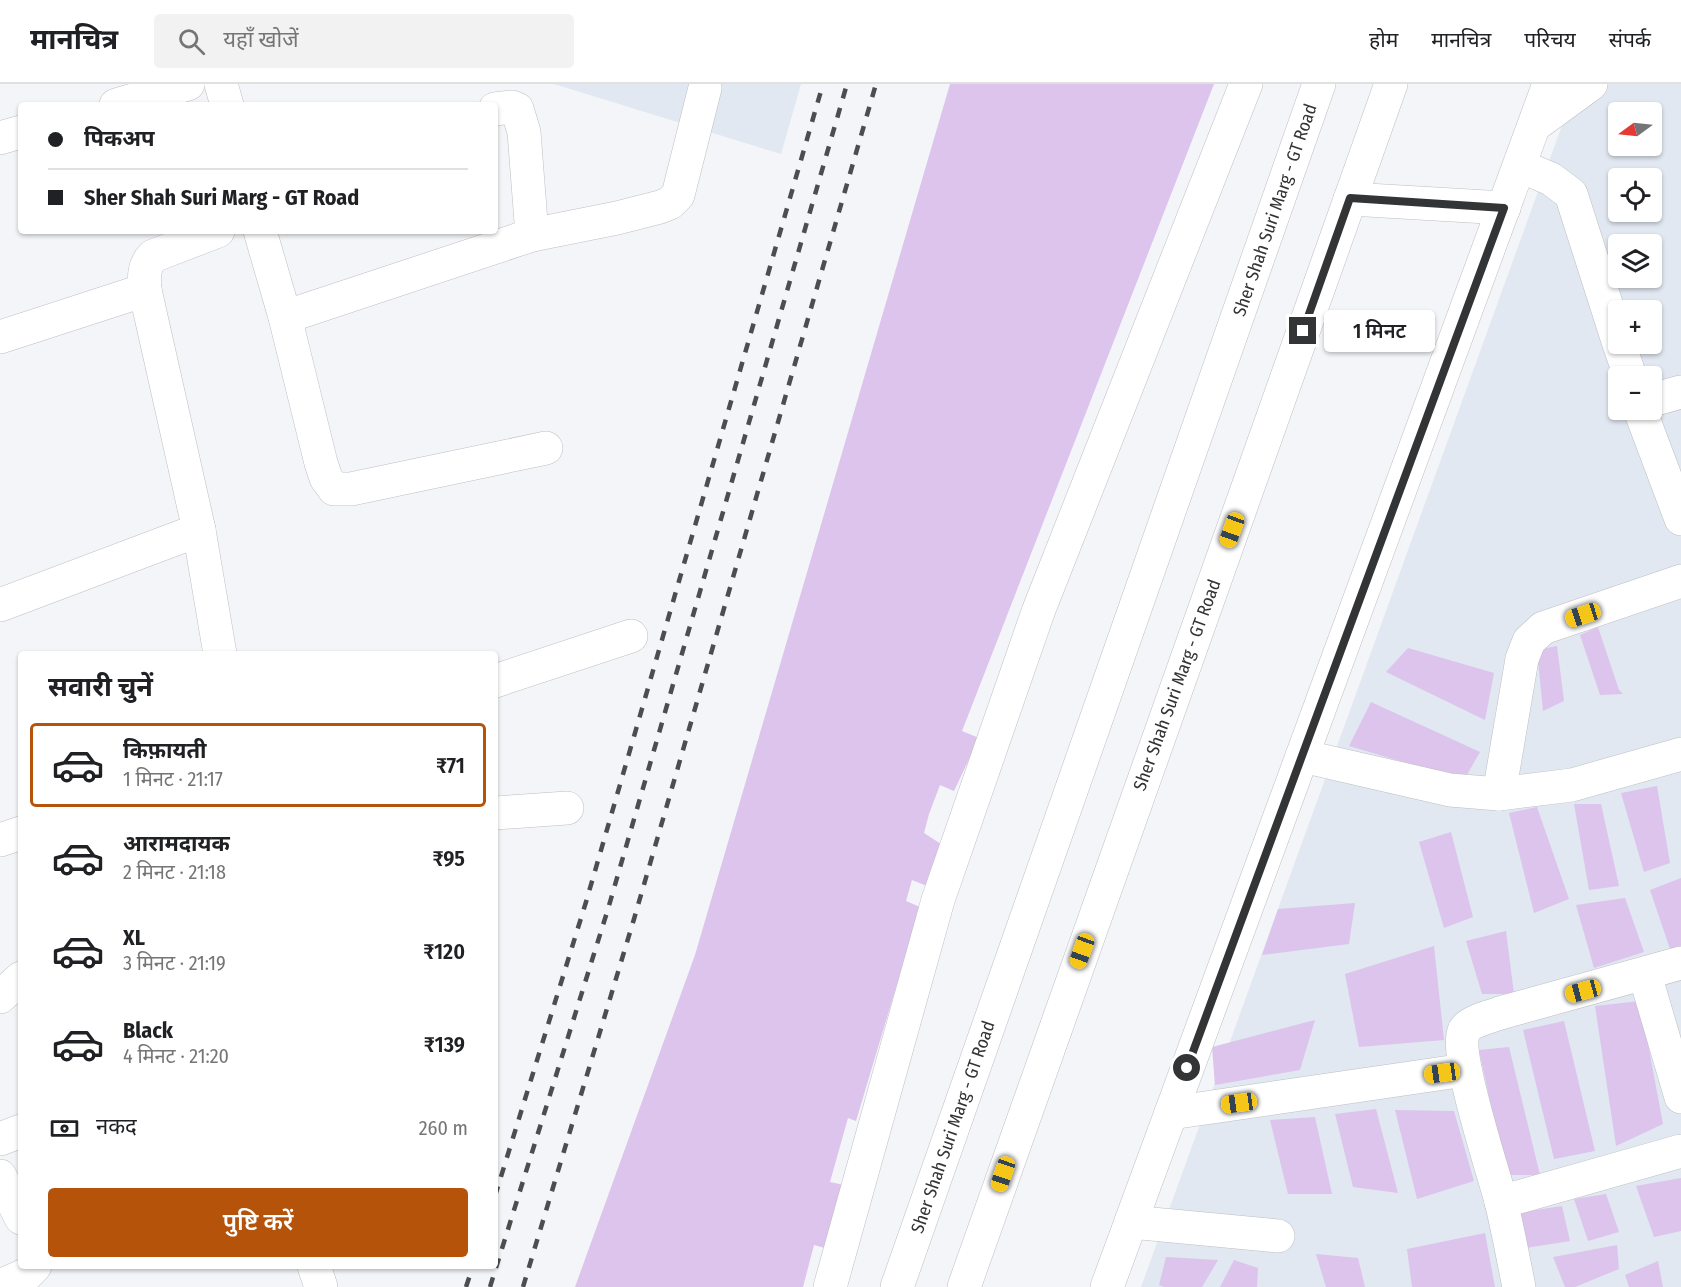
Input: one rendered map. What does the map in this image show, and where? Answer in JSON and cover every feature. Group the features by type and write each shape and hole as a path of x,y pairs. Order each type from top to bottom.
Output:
{"street":[{"path":"126,102 188,84"},
{"path":"221,84 226,102"},
{"path":"830,1287 938,900 1038,612 1246,84"},
{"name":"Sher Shah Suri Marg - GT Road","path":"897,1287 1319,84"},
{"name":"Sher Shah Suri Marg - GT Road","path":"964,1287 1391,84"},
{"path":"1107,1287 1520,166 1548,84"},
{"path":"1535,125 1591,84"},
{"path":"285,318 532,235 617,218 670,202 678,195 705,88"},
{"path":"498,109 512,107 518,109 521,117 532,235"},
{"path":"0,138 18,133"},
{"path":"1520,166 1551,179 1570,195 1608,309"},
{"path":"1350,198 1504,208"},
{"path":"210,234 153,256 146,265 145,290 199,530 219,651"},
{"path":"261,234 285,318 321,463 326,478 334,489 351,489 546,448"},
{"path":"0,337 145,290"},
{"path":"1662,397 1681,392"},
{"path":"1644,420 1681,519"},
{"path":"0,605 199,530"},
{"path":"1498,794 1522,659 1529,641 1543,628 1681,581"},
{"path":"498,680 631,636"},
{"path":"1302,756 1450,789 1498,794 1572,784 1681,754"},
{"path":"498,813 567,808"},
{"path":"0,840 18,834"},
{"path":"1519,1287 1501,1202 1465,1070 1462,1038 1465,1028 1500,1013 1645,975 1681,963"},
{"path":"1645,975 1681,1097"},
{"path":"0,997 18,981"},
{"path":"1171,1113 1465,1070"},
{"path":"0,1139 18,1132"},
{"path":"1501,1202 1681,1151"},
{"path":"0,1176 18,1212"},
{"path":"1131,1222 1278,1236"},
{"path":"0,1286 27,1274 32,1269"},
{"path":"315,1269 321,1287"}],"shaded area":[{"path":"554,84 801,84 781,154"},
{"path":"1577,84 1681,84 1681,1287 1141,1287"}],"building":[{"path":"950,84 1214,84 962,731 979,738 954,791 940,785 929,814 924,833 941,844 932,888 912,880 906,901 920,907 856,1121 848,1118 830,1182 844,1185 825,1248 814,1245 803,1287 575,1287 695,955"},
{"path":"1598,627 1619,690 1623,694 1600,695 1580,635"},
{"path":"1557,646 1564,701 1543,711 1537,650"},
{"path":"1408,648 1494,673 1485,720 1386,672"},
{"path":"1371,702 1480,752 1464,780 1349,746"},
{"path":"1657,786 1670,863 1644,872 1621,793"},
{"path":"1574,804 1601,804 1619,886 1589,890"},
{"path":"1537,807 1569,899 1534,913 1509,813"},
{"path":"1451,832 1473,917 1444,928 1419,842"},
{"path":"1681,878 1681,946 1670,949 1650,890"},
{"path":"1625,898 1644,952 1594,968 1576,905"},
{"path":"1355,903 1349,944 1262,955 1278,909"},
{"path":"1506,931 1514,994 1482,994 1466,941"},
{"path":"1434,946 1444,1040 1359,1047 1345,974"},
{"path":"1640,1001 1663,1124 1616,1146 1595,1006"},
{"path":"1315,1020 1300,1070 1215,1085 1212,1047"},
{"path":"1564,1021 1595,1151 1554,1159 1523,1030"},
{"path":"1509,1047 1540,1175 1506,1175 1479,1050"},
{"path":"1376,1109 1398,1193 1353,1187 1335,1114"},
{"path":"1395,1110 1454,1111 1474,1181 1417,1199"},
{"path":"1315,1117 1332,1194 1288,1194 1270,1120"},
{"path":"1681,1178 1681,1231 1654,1237 1636,1186"},
{"path":"1606,1194 1619,1232 1588,1241 1574,1199"},
{"path":"1562,1206 1570,1241 1526,1248 1516,1213"},
{"path":"1485,1233 1495,1287 1412,1287 1407,1249"},
{"path":"1617,1245 1619,1269 1575,1287 1565,1287 1553,1257"},
{"path":"1316,1254 1358,1258 1365,1287 1326,1287"},
{"path":"1166,1257 1218,1260 1202,1287 1164,1287 1159,1285"},
{"path":"1234,1260 1258,1268 1257,1287 1220,1287"},
{"path":"1658,1261 1663,1287 1629,1287 1625,1275"}],"railway":[{"path":"498,1186 586,902 823,84"},
{"path":"498,1261 608,909 847,84"},
{"path":"523,1287 634,919 876,84"},
{"path":"466,1287 472,1269"},
{"path":"490,1287 496,1269"}],"route":[{"path":"1187,1068 1504,208 1350,198 1303,331"}]}
